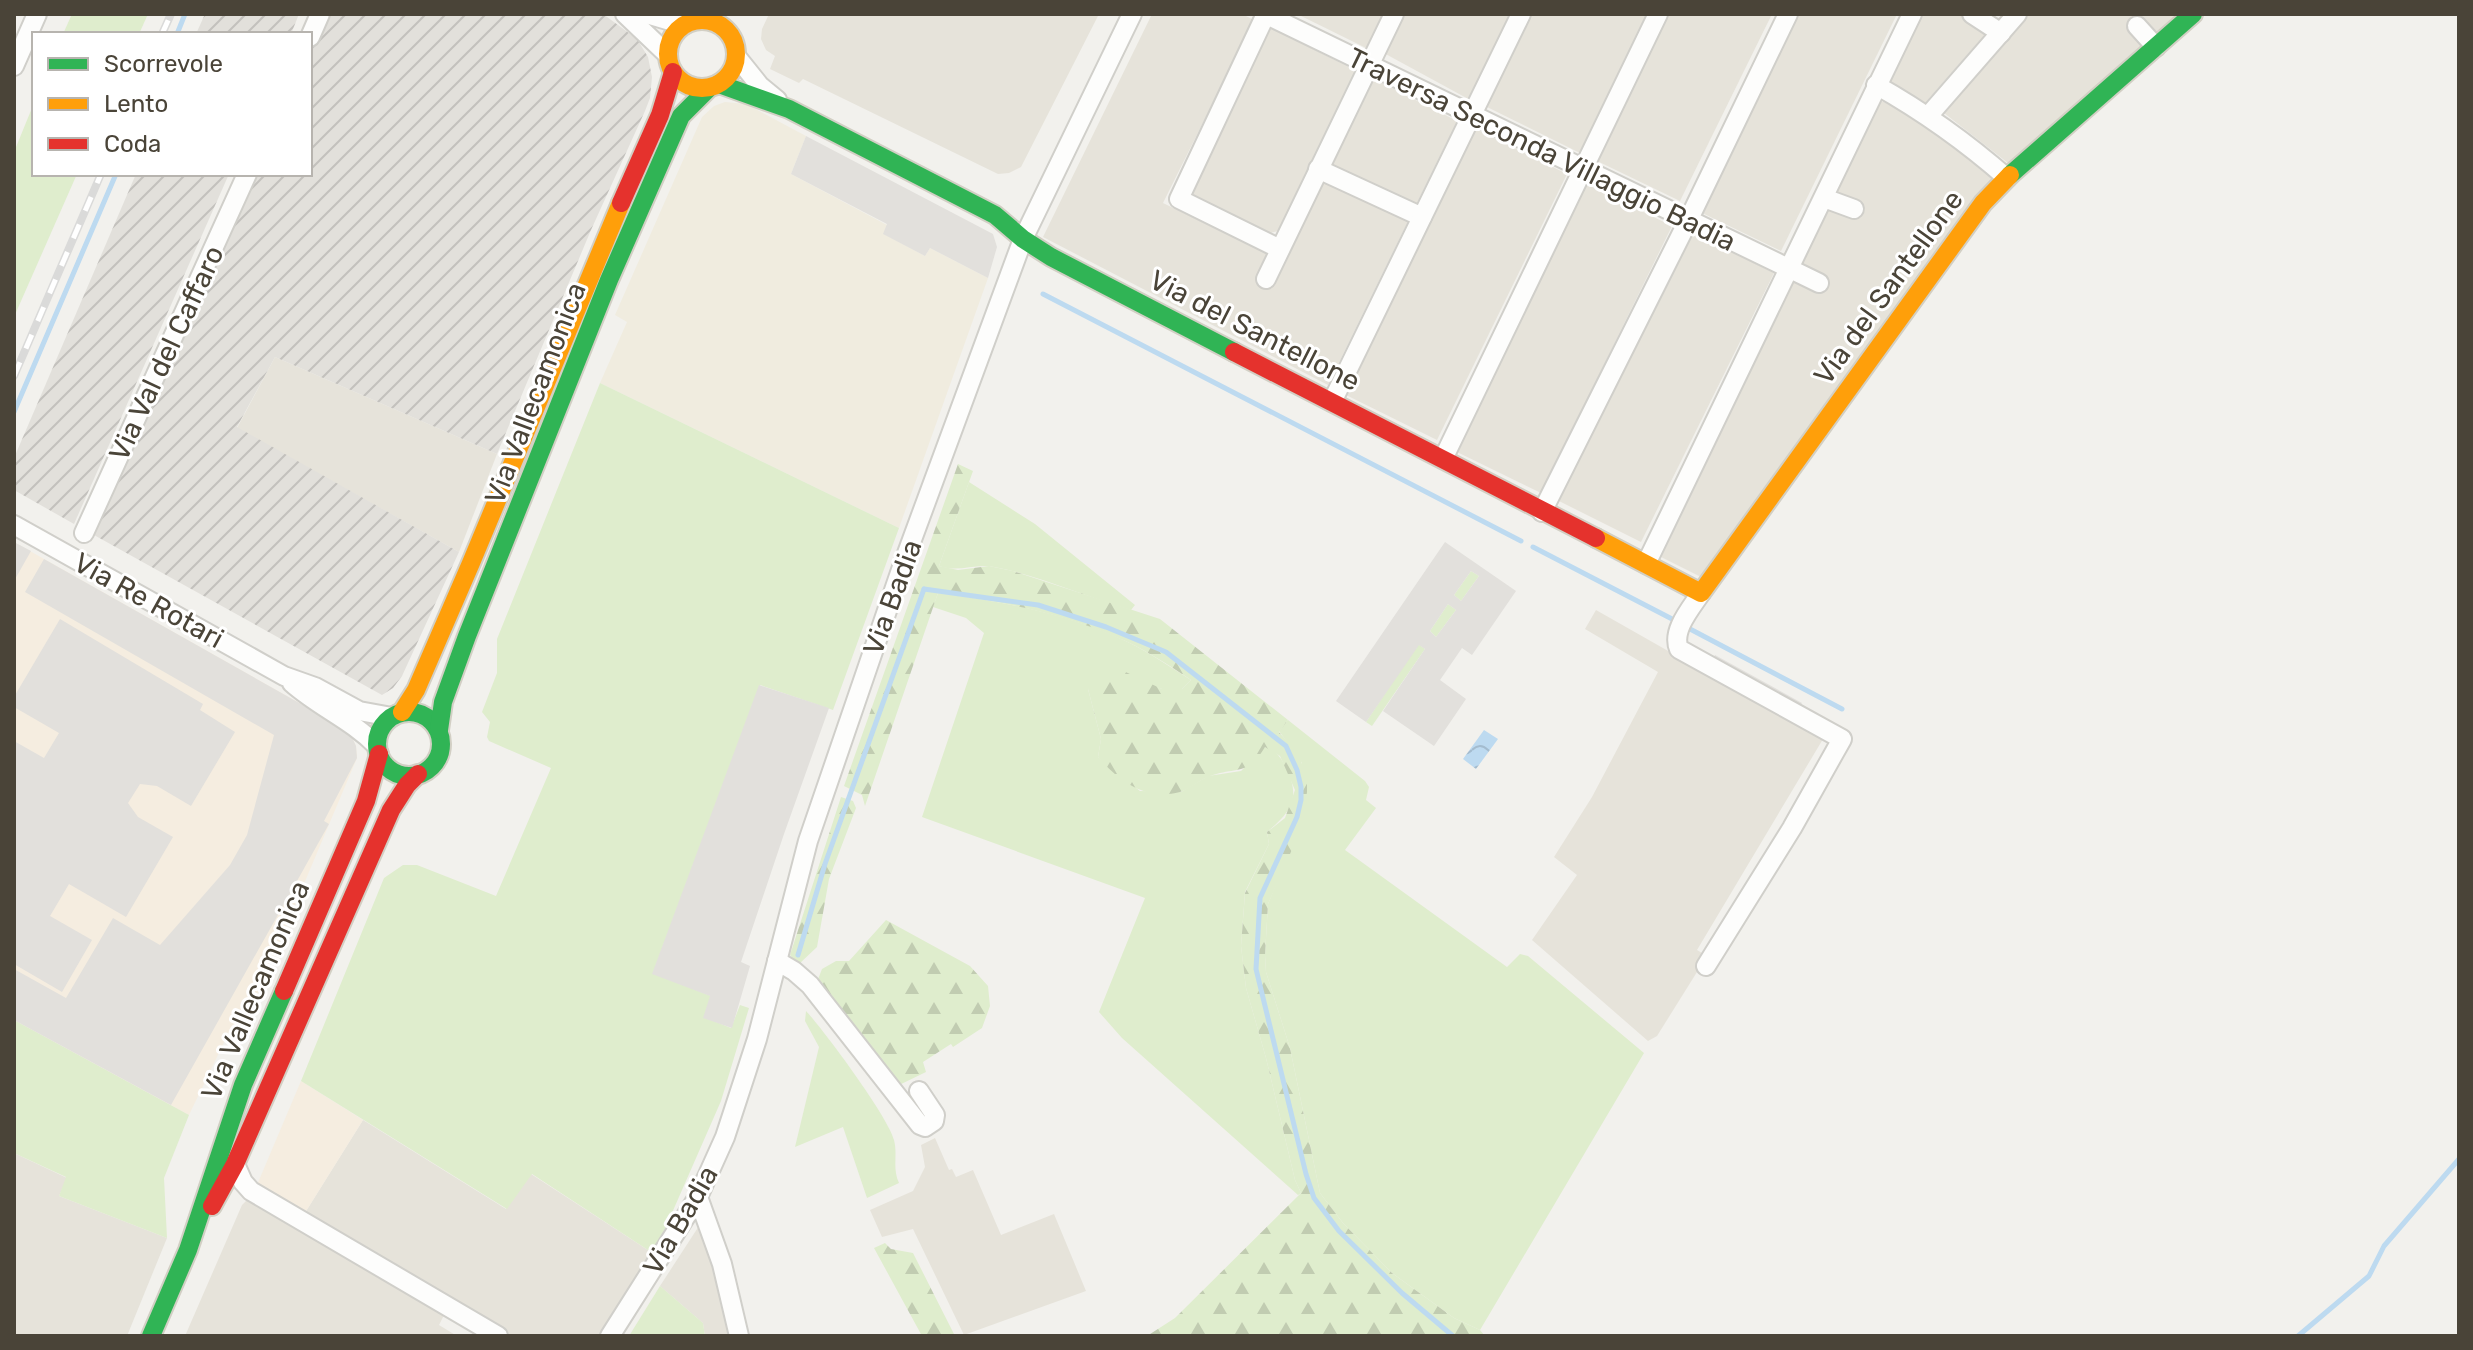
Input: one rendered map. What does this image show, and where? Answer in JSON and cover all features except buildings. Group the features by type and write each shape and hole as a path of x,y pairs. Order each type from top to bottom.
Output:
{"main road":[{"name":"Via del Santellone","path":"714,86 789,109 995,215 1051,257 1701,593 1983,203 2007,178 2193,14"},
{"path":"735,48 729,32 715,22 696,20 672,38 670,63 678,79 692,87 714,86 734,67 738,17"},
{"name":"Via Vallecamonica","path":"397,714 416,690 660,115 670,63"},
{"name":"Via Vallecamonica","path":"439,730 443,702 467,636 609,280 681,116 714,86"},
{"path":"410,711 427,717 439,730 441,748 438,757 426,771 418,774 394,772 378,750 381,729 397,714 410,711"},
{"name":"Via Vallecamonica","path":"188,1250 243,1085 366,801 378,750"},
{"name":"Via Vallecamonica","path":"151,1336 188,1250 235,1164 391,810 418,774"}],"street":[{"path":"312,32 320,14"},
{"path":"625,14 670,63"},
{"path":"647,14 696,20"},
{"name":"Via Badia","path":"610,1336 698,1197 725,1137 745,1081 808,841 848,719 1023,239 1132,14"},
{"path":"1266,14 1179,199 1280,249"},
{"name":"Traversa Seconda Villaggio Badia","path":"1266,14 1819,283"},
{"path":"1266,279 1394,14"},
{"path":"1332,402 1521,14"},
{"path":"1443,459 1658,14"},
{"path":"1542,512 1788,14"},
{"path":"1646,564 1912,14"},
{"path":"1972,14 2001,33"},
{"path":"1929,115 2017,14"},
{"path":"14,66 32,17"},
{"path":"2137,26 2156,47"},
{"name":"Via del Santellone","path":"735,48 760,86 789,109"},
{"path":"1876,85 1929,115 1973,147 2007,178"},
{"path":"1318,169 1422,217"},
{"name":"Via Val del Caffaro","path":"84,533 246,176"},
{"path":"1824,198 1854,209"},
{"name":"Via Re Rotari","path":"14,525 284,676 315,687 359,711 397,714"},
{"name":"Via del Santellone","path":"1701,593 1678,632 1676,641 1679,649 1842,739 1792,828 1706,966"},
{"name":"Via Re Rotari","path":"284,676 309,699 352,724 378,750"},
{"path":"777,961 810,985 920,1125 925,1127 934,1121 935,1115 919,1091"},
{"path":"235,1164 251,1191 498,1336"},
{"path":"698,1197 722,1264 739,1336"}],"shaded area":[{"path":"205,14 299,14 292,32 197,32"},
{"path":"320,14 603,14 637,39 648,57 652,77 645,111 591,230 497,454 275,357 237,427 459,552 402,676 393,688 382,695 94,535 254,176 312,176 312,32"},
{"path":"769,14 1099,14 1021,167 998,174 803,79 799,83 770,69 775,56 766,50 761,39"},
{"path":"1152,14 1242,14 1254,20 1163,203 1268,254 1372,78 1457,121 1328,385 1043,237"},
{"path":"1297,14 1383,14 1366,48"},
{"path":"1401,14 1513,14 1472,101 1382,52"},
{"path":"1527,14 1647,14 1580,153 1483,105"},
{"path":"1665,14 1772,14 1680,201 1593,159"},
{"path":"1792,14 1897,14 1781,251 1696,210"},
{"path":"1921,14 1960,14 1988,31 1925,103 1886,84"},
{"path":"2028,14 2178,14 2008,163 1944,113"},
{"path":"1271,28 1357,71 1278,231 1270,233 1194,196 1192,191"},
{"path":"725,102 746,104 806,136 791,174 887,225 884,234 925,256 930,248 988,278 899,528 600,383 627,322 615,315 702,117 714,106"},
{"path":"1879,102 1940,133 1993,177 1701,577 1657,555"},
{"path":"1474,128 1567,174 1437,440 1344,394"},
{"path":"806,136 993,234 997,247 988,278 930,248 925,256 883,234 887,224 791,174"},
{"path":"135,176 228,176 74,524 14,490 14,458"},
{"path":"1586,184 1672,226 1541,493 1455,451"},
{"path":"1691,232 1774,273 1641,542 1559,501"},
{"path":"275,357 497,454 459,552 237,428"},
{"path":"14,542 349,731 356,746 357,758 255,1000 230,1030 189,1115 14,1020"},
{"path":"14,542 31,551 14,581"},
{"path":"1445,542 1516,591 1472,655 1462,648 1440,680 1466,699 1434,746 1383,711 1425,649 1419,645 1366,722 1336,701","holes":["1471,571 1479,576 1461,601 1454,595","1448,604 1456,610 1436,637 1430,631"]},
{"path":"44,559 349,731 356,746 357,758 324,821 329,824 171,1105 14,1020 14,969 66,998 113,918 160,945 230,865 247,835 274,735 25,592"},
{"path":"1596,610 1823,739 1697,950 1707,956 1657,1036 1648,1041 1532,940 1577,875 1554,857 1592,797 1658,672 1585,629"},
{"path":"60,619 203,704 200,710 235,732 191,806 157,786 140,784 128,803 138,817 173,837 126,917 69,884 50,916 92,940 62,992 14,964 14,741 44,758 59,733 14,707 14,697"},
{"path":"1715,655 1802,703 1797,712 1711,663"},
{"path":"759,685 829,708 741,962 750,966 732,1028 703,1018 710,996 652,974"},
{"path":"301,1081 363,1120 303,1216 257,1185"},
{"path":"363,1120 506,1209 531,1174 654,1254 606,1336 513,1336 303,1216"},
{"path":"935,1138 949,1170 952,1169 956,1177 973,1170 1001,1235 1054,1214 1086,1291 964,1335 913,1229 882,1237 870,1210 913,1191 925,1167 921,1145"},
{"path":"14,1153 67,1178 59,1196 167,1238 127,1336 14,1336"},
{"path":"247,1200 258,1202 444,1315 439,1325 457,1336 185,1336 242,1205"},
{"path":"699,1226 704,1228 733,1336 705,1336 703,1323 660,1286"}],"green space":[{"path":"72,14 148,14 140,32 64,32"},
{"path":"32,108 32,176 76,176 14,317 14,152"},
{"path":"600,383 899,528 833,710 760,685 653,973 711,996 704,1017 731,1028 740,1005 749,1008 721,1101 654,1254 532,1174 507,1209 301,1081 384,878 403,865 417,865 496,896 551,768 489,741 490,722 482,712 497,673 497,639"},
{"path":"958,464 973,471 939,566 958,570 989,566 1013,571 1160,619 1288,720 1279,732 1299,755 1307,779 1307,792 1301,829 1268,904 1266,972 1290,1048 1320,1193 1343,1223 1392,1273 1454,1318 1480,1330 1485,1336 1147,1336 1175,1318 1301,1193 1295,1180 1246,988 1241,946 1245,893 1269,844 1267,832 1285,818 1295,790 1280,756 1265,747 1248,766 1209,776 1180,792 1155,794 1134,787 1098,757 1101,739 1088,689 1106,668 1115,667 1162,689 1182,689 1191,680 1136,646 1095,628 1051,614 938,593 865,806 862,795 844,786"},
{"path":"969,482 1035,524 1135,605 1131,610 994,567 953,569 939,566"},
{"path":"1471,571 1479,576 1461,601 1454,595"},
{"path":"938,593 1029,609 1095,628 1136,646 1191,680 1182,689 1162,689 1142,682 1088,689 1101,739 1098,757 1140,791 1181,792 1208,776 1241,771 1265,747 1276,753 1283,762 1291,780 1293,797 1287,812 1267,832 1269,844 1245,892 1241,946 1246,988 1295,1180 1301,1193 1298,1195 1122,1038 1099,1012 1145,898 922,817 984,633 966,618 933,607"},
{"path":"1448,604 1456,610 1436,637 1430,631"},
{"path":"1418,644 1425,649 1372,726 1366,722"},
{"path":"1288,720 1369,787 1366,800 1376,808 1345,850 1507,967 1520,954 1528,956 1644,1053 1480,1330 1454,1318 1392,1273 1343,1223 1320,1193 1290,1048 1266,972 1268,904 1279,877 1302,763 1279,731"},
{"path":"841,797 853,801 856,808 829,879 817,947 798,965 790,955"},
{"path":"886,920 970,966 988,986 990,1006 982,1028 923,1062 926,1072 895,1087 815,987 822,969 836,961 849,961"},
{"path":"806,1011 868,1094 894,1140 899,1183 867,1198 843,1127 795,1147 819,1047 805,1021"},
{"path":"14,1020 189,1115 164,1178 167,1238 59,1196 66,1177 14,1153"},
{"path":"885,1243 891,1249 913,1253 955,1336 922,1336 874,1248"},
{"path":"660,1286 703,1323 705,1336 629,1336"}],"water":[{"path":"1484,730 1498,739 1476,769 1463,759"}],"waterway":[{"path":"178,32 185,14"},
{"path":"14,412 115,176"},
{"path":"1043,294 1521,541"},
{"path":"1533,547 1674,620"},
{"path":"924,589 1038,605 1106,627 1166,652 1286,746 1297,770 1301,800 1297,817 1260,898 1256,969 1306,1174 1314,1198 1339,1231 1402,1293 1453,1336"},
{"path":"798,955 825,864 924,589"},
{"path":"1690,629 1842,709"},
{"path":"2298,1336 2369,1276 2384,1246 2459,1159"}],"railway":[{"path":"163,32 171,14"},
{"path":"14,376 100,176"}],"traffic: fast":[{"path":"2010,175 2193,14"},
{"path":"719,84 789,109 995,215 1051,257 1234,352"},
{"path":"439,730 443,702 467,636 609,280 681,116 709,88"},
{"path":"409,712 432,721 441,744 432,767 409,776 386,767 377,744 386,721 409,712"},
{"path":"151,1336 188,1250 243,1085 284,991"}],"traffic: slow":[{"path":"709,20 730,35 736,54 734,67 726,78 709,88 695,88 678,78 670,67 668,47 678,30 689,22 709,20"},
{"path":"1596,538 1701,593 1983,203 2010,175"},
{"path":"402,712 416,690 471,563 621,203"}],"traffic: jam":[{"path":"621,203 660,115 673,72"},
{"path":"1234,352 1596,538"},
{"path":"284,991 366,801 379,754"},
{"path":"212,1206 235,1164 391,810 418,774"}]}
